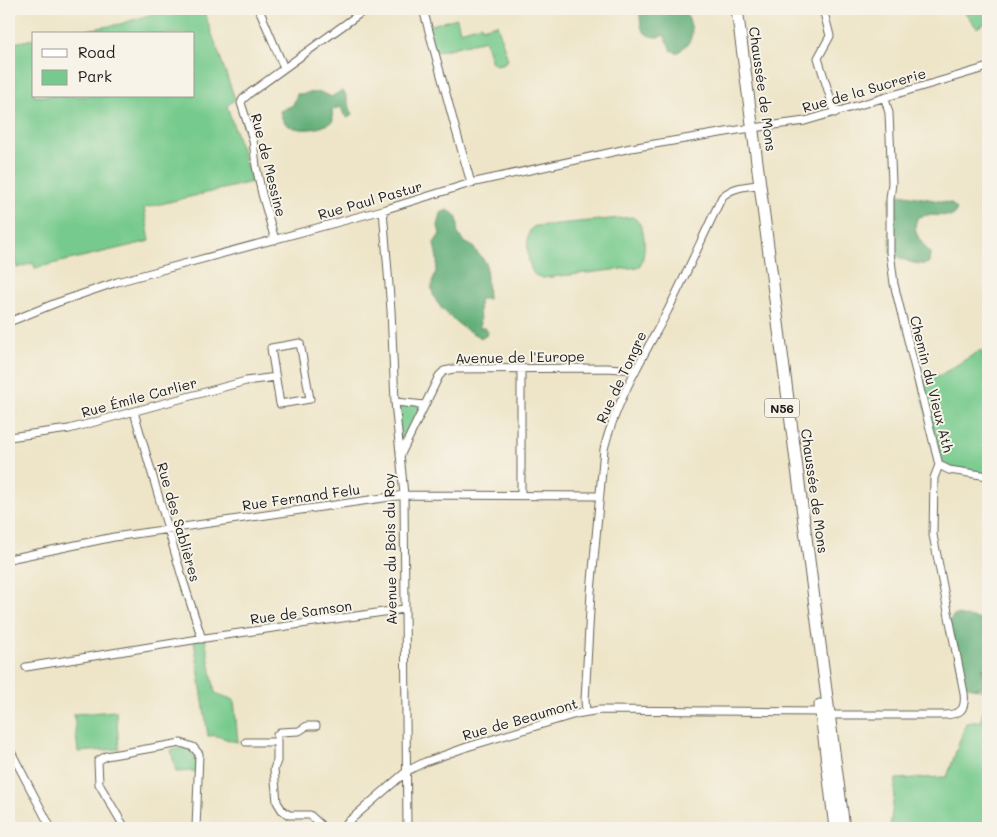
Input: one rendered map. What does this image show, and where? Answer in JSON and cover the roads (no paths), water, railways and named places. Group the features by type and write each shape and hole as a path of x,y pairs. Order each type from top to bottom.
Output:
{"main road":[{"name":"Chaussée de Mons","path":"730,9 757,185 825,713 844,828"},
{"name":"Chaussée de Mons","path":"737,9 749,129"},
{"name":"Chaussée de Mons","path":"825,713 835,828"}],"street":[{"path":"259,9 284,68"},
{"name":"Rue de Messine","path":"275,240 262,194 253,140 241,103 246,96 366,9"},
{"path":"423,9 471,183"},
{"path":"823,9 830,36 818,58 835,113"},
{"name":"Rue de la Sucrerie","path":"749,129 787,124 835,113 988,67"},
{"name":"Chemin du Vieux Ath","path":"825,713 957,714 963,706 964,693 933,535 934,478 939,465 894,284 890,252 890,200 892,183 889,113 885,99"},
{"name":"Rue Paul Pastur","path":"9,322 117,282 383,210 471,183 631,148 749,129"},
{"name":"Rue de Tongre","path":"586,712 591,592 599,496 604,449 608,432 636,370 671,303 722,197 737,188 757,185"},
{"name":"Avenue du Bois du Roy","path":"383,210 391,310 395,402 404,495 407,828"},
{"path":"300,343 310,399 280,404 276,377 271,348 300,343"},
{"name":"Avenue de l'Europe","path":"400,457 439,376 444,371 454,369 607,368 636,370"},
{"path":"521,369 522,495"},
{"name":"Rue Émile Carlier","path":"9,437 69,429 246,381 276,377"},
{"path":"395,402 425,404"},
{"name":"Rue des Sablières","path":"134,412 202,639"},
{"path":"939,465 949,470 988,476"},
{"name":"Rue Fernand Felu","path":"9,559 114,537 404,495 599,496"},
{"name":"Rue de Samson","path":"26,667 404,609"},
{"name":"Rue de Beaumont","path":"341,828 407,770 467,747 576,714 600,710 825,713"},
{"path":"316,726 307,726 299,731 280,732 277,735 277,761 274,769 279,806 289,815 310,815 324,828"},
{"path":"246,742 276,742"},
{"path":"125,828 99,784 98,761 106,756 181,743 198,751 196,828"},
{"path":"9,748 51,828"}]}
